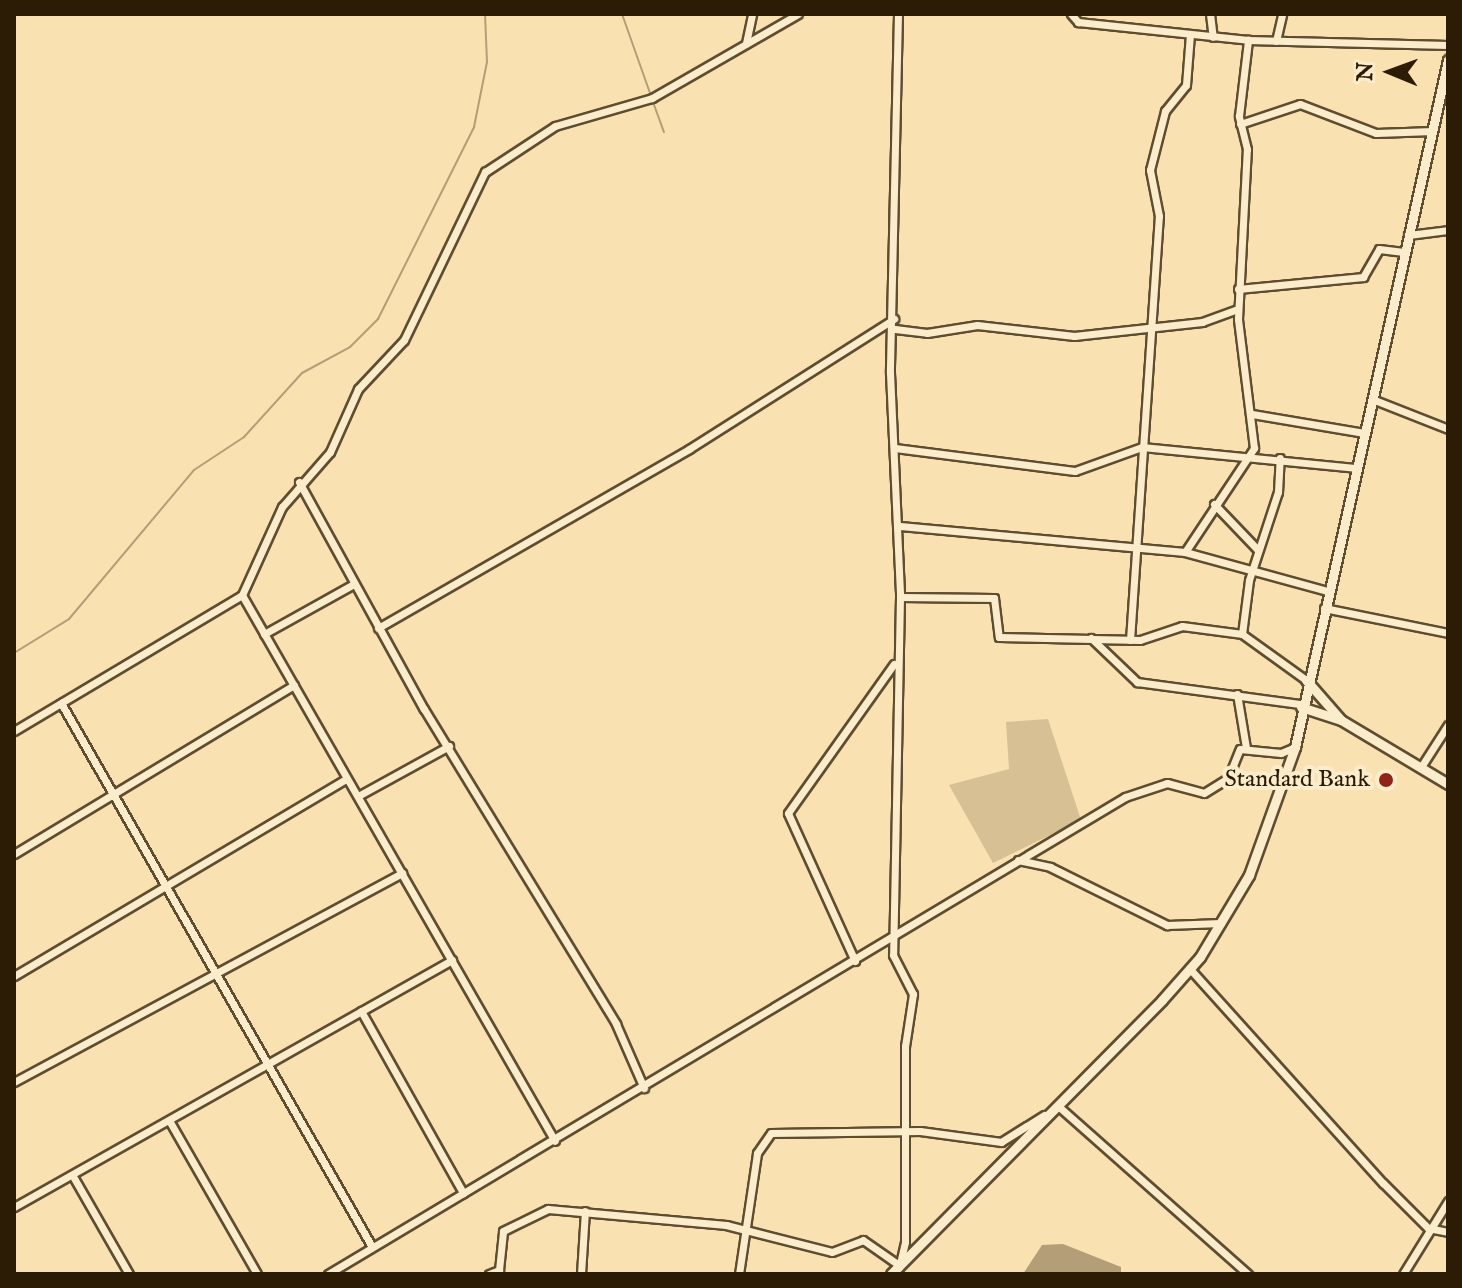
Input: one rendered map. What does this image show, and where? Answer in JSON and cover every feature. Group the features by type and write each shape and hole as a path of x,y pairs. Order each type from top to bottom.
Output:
{"main road":[{"path":"891,1274 1062,1104 1190,969 1221,923 1259,852 1295,747 1300,706 1448,60"},
{"path":"1306,680 1341,720"},
{"path":"1300,706 1341,720 1448,784"}],"street":[{"path":"746,44 752,14"},
{"path":"14,731 242,595 261,544 299,482 330,452 358,389 404,340 485,172 555,126 652,98 798,14"},
{"path":"489,1274 499,1270 503,1231 548,1209 747,1230 832,1252 863,1240 898,1264 905,1246 905,1133 913,994 894,957 896,662 900,597 895,448 898,14"},
{"path":"1071,14 1078,22 1248,40 1448,45"},
{"path":"1210,14 1213,37"},
{"path":"1276,41 1282,14"},
{"path":"1130,640 1149,326 1159,216 1151,162 1165,111 1187,81 1190,34"},
{"path":"1185,552 1214,504 1251,457 1252,414 1238,309 1247,161 1240,124 1248,40"},
{"path":"1240,124 1300,104 1376,133 1433,131"},
{"path":"1408,235 1448,230"},
{"path":"1238,289 1363,277 1379,249 1404,252"},
{"path":"895,329 927,333 977,325 1074,336 1202,322 1238,309"},
{"path":"378,628 689,449 895,318"},
{"path":"1372,399 1448,429"},
{"path":"1252,414 1364,433"},
{"path":"895,448 1075,471 1142,447 1280,458 1355,468"},
{"path":"1242,634 1253,568 1275,506 1280,458"},
{"path":"299,482 378,628 616,1024 644,1088"},
{"path":"1214,504 1258,550"},
{"path":"900,526 1185,552 1253,568 1328,591"},
{"path":"264,634 354,584"},
{"path":"242,595 555,1141"},
{"path":"900,597 994,598 999,637 1130,640 1182,626 1242,634 1306,680"},
{"path":"1324,608 1448,633"},
{"path":"1091,638 1137,682 1237,694 1300,706"},
{"path":"855,961 788,813 896,662"},
{"path":"14,854 110,791 294,685"},
{"path":"1237,694 1246,748"},
{"path":"61,703 371,1245"},
{"path":"1421,767 1448,725"},
{"path":"358,796 449,746"},
{"path":"328,1274 371,1245 555,1141 855,961 894,933 1125,797 1163,784 1215,790 1228,778 1232,755 1246,748 1281,753 1295,747"},
{"path":"14,976 347,778"},
{"path":"1018,860 1050,867 1167,925 1221,923"},
{"path":"14,1082 402,873"},
{"path":"14,1207 74,1178 452,960"},
{"path":"1190,969 1428,1228 1448,1232"},
{"path":"361,1011 463,1193"},
{"path":"739,1274 757,1153 771,1133 799,1127 1001,1142 1062,1104 1248,1274"},
{"path":"170,1122 257,1274"},
{"path":"74,1178 129,1274"},
{"path":"1403,1274 1428,1228 1448,1203"},
{"path":"581,1274 585,1211"}],"shaded area":[{"path":"1048,719 1081,820 993,863 949,785 1009,769 1006,722"},
{"path":"1063,1244 1121,1267 1121,1274 1023,1274 1042,1245"}],"waterway":[{"path":"14,653 69,619 194,470 244,437 302,373 350,347 378,319 474,127 487,62 485,14"},
{"path":"622,14 651,96"},
{"path":"653,102 664,132"}],"place":[{"name":"Standard Bank","path":"1386,780"}]}
